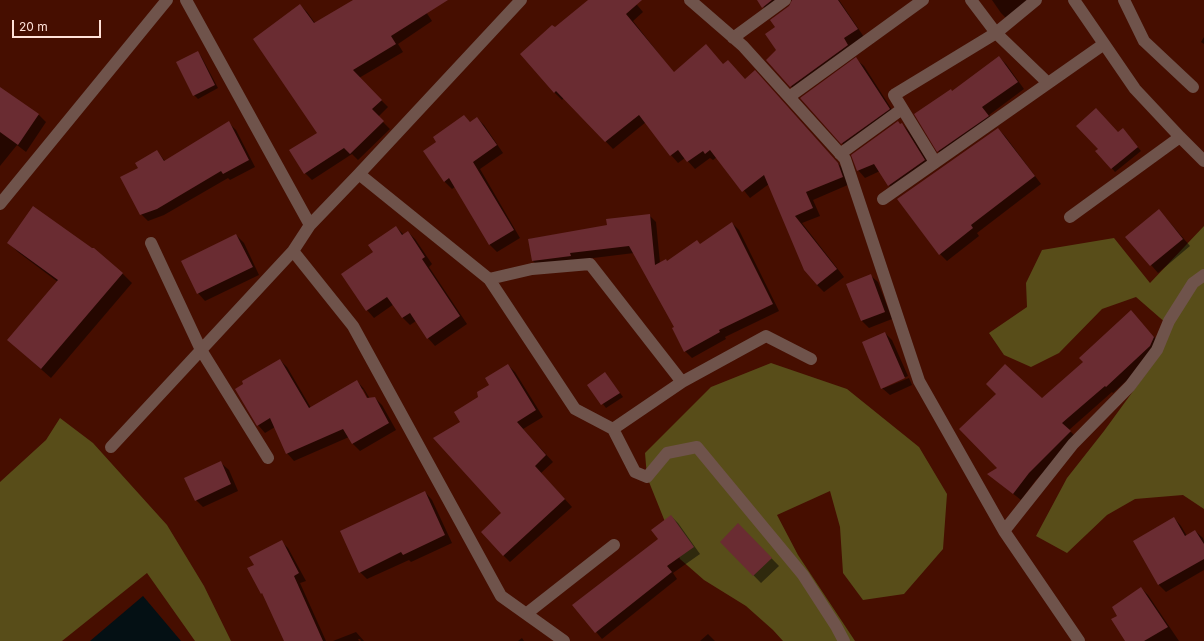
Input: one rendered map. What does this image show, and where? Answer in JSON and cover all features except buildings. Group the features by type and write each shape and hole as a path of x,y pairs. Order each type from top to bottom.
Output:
{"street":[{"path":"0,204 167,0"},
{"path":"186,0 310,225"},
{"path":"112,446 293,251 310,225 521,0"},
{"path":"690,0 743,46 845,159 919,382 1004,531 1079,641"},
{"path":"733,38 785,0"},
{"path":"789,97 923,0"},
{"path":"971,0 996,33 1048,82"},
{"path":"935,162 894,95 996,33 1036,0"},
{"path":"1074,0 1135,89 1180,138 1204,161"},
{"path":"1124,0 1144,41 1193,87"},
{"path":"883,198 1104,44"},
{"path":"840,154 902,109"},
{"path":"1070,217 1180,138"},
{"path":"359,174 489,279 575,409 613,429 635,472 647,477 666,453 697,447 803,575 844,641"},
{"path":"151,243 201,350 268,458"},
{"path":"293,251 353,326 501,596 564,641"},
{"path":"489,279 532,269 590,264 682,382"},
{"path":"1004,531 1073,444 1130,386 1157,350 1169,321 1193,283 1204,276"},
{"path":"613,429 682,382 766,336 811,359"},
{"path":"526,614 614,545"}],"shaded area":[{"path":"1204,226 1204,509 1183,495 1135,499 1107,515 1067,553 1036,536 1067,478 1104,431 1158,357 1167,324 1136,297 1102,309 1059,353 1031,367 1004,355 989,333 1027,307 1026,283 1042,250 1114,238 1150,283"},
{"path":"771,363 847,389 919,447 947,494 943,549 904,594 863,600 843,573 840,527 830,491 777,515 798,555 855,641 783,641 746,606 704,580 680,559 647,477 645,453 711,387"},
{"path":"60,418 93,443 167,525 204,586 231,641 195,641 147,573 62,641 0,641 0,482 46,440"},
{"path":"143,596 181,641 90,641"}]}
